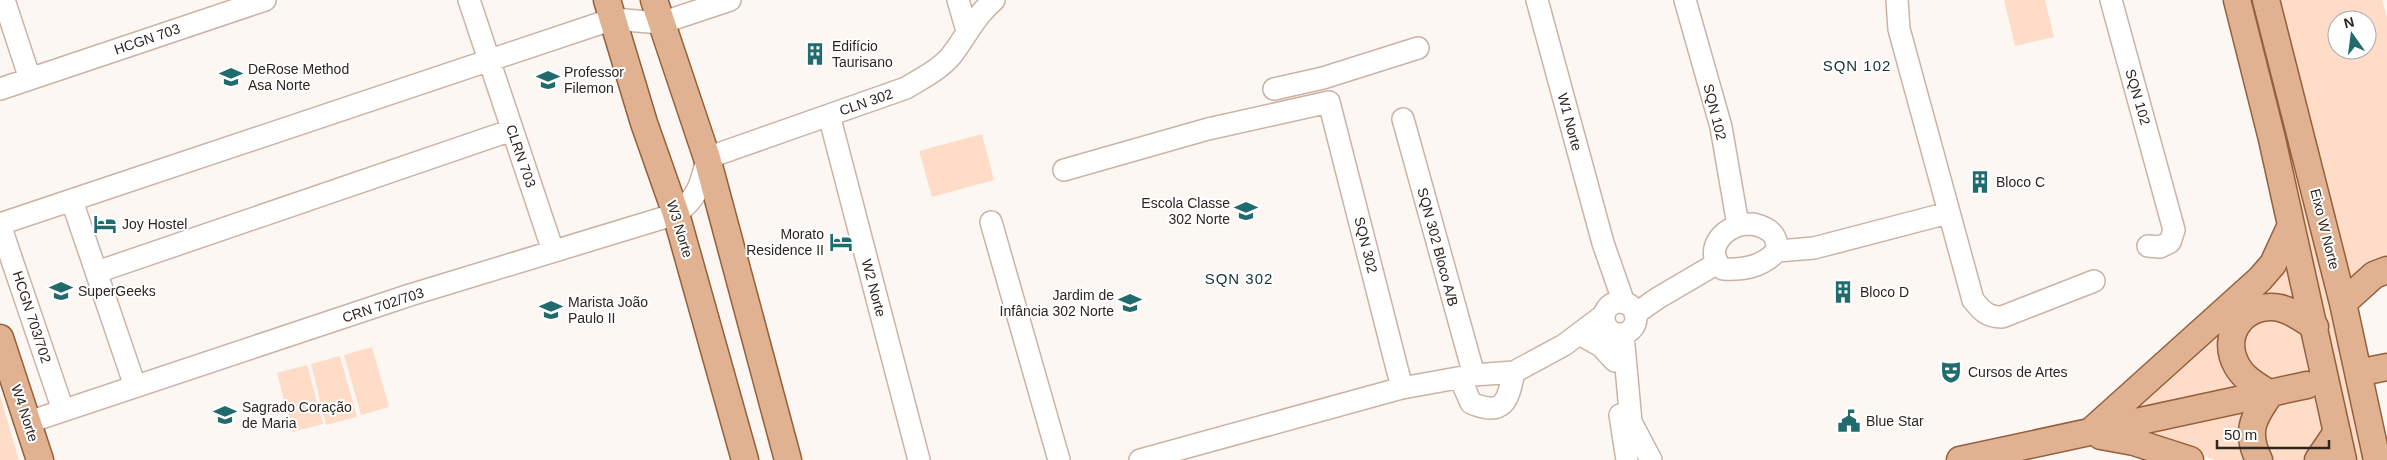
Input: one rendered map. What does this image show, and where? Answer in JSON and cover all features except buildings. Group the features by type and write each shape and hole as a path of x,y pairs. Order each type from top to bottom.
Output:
{"main road":[{"path":"2238,0 2272,138 2343,460"},
{"name":"Eixo W Norte","path":"2266,0 2380,455"},
{"name":"W3 Norte","path":"610,10 644,123 676,214 745,460"},
{"path":"657,12 707,158 788,460"},
{"path":"2088,434 2260,279 2273,264 2291,225"},
{"path":"2343,303 2374,275 2387,270"},
{"path":"2270,394 2245,376 2238,367 2233,356 2232,347 2232,334 2236,326 2244,315 2257,308 2266,307 2282,308 2315,327"},
{"path":"714,347 723,340 732,338 742,337 755,342"},
{"name":"W4 Norte","path":"0,338 40,460"},
{"path":"1960,460 2088,434 2307,385"},
{"path":"2259,460 2251,437 2253,424 2258,411 2270,394"},
{"path":"2318,460 2337,432"},
{"path":"2088,434 2134,442 2190,460"}],"street":[{"path":"4,0 30,79"},
{"name":"HCGN 703","path":"0,89 265,0"},
{"name":"CLRN 703","path":"469,0 553,251"},
{"path":"0,225 489,62 610,10 657,12 730,0"},
{"path":"958,0 967,31"},
{"name":"CLN 302","path":"707,158 906,88 927,75 950,56 978,16 994,0"},
{"name":"W1 Norte","path":"1536,0 1603,243 1615,278 1630,422 1651,460"},
{"name":"SQN 102","path":"1685,0 1721,127 1738,225"},
{"path":"1897,0 1896,11 1899,29 1973,300 1982,312 1991,317 2002,317 2094,281"},
{"name":"SQN 102","path":"2111,0 2174,230 2170,242 2160,247 2148,246"},
{"path":"1274,89 1323,78 1418,48"},
{"name":"SQN 302","path":"1323,78 1402,388"},
{"path":"1064,170 1208,129 1329,102"},
{"name":"W2 Norte","path":"829,115 919,460"},
{"name":"SQN 302 Bloco A/B","path":"1403,119 1467,376 1471,403 1492,410 1502,406 1507,401 1514,372"},
{"path":"97,272 512,130"},
{"name":"CRN 702/703","path":"29,422 553,251 676,214 691,202 701,185 707,158"},
{"path":"72,201 136,386"},
{"path":"1778,251 1776,238 1770,230 1753,224 1738,225 1726,232 1714,249 1716,264 1723,269 1744,269 1766,262 1778,251 1814,248 1948,213"},
{"path":"991,222 1059,460"},
{"name":"HCGN 703/702","path":"0,225 63,410"},
{"name":"W1 Norte","path":"1603,243 1618,317 1615,361 1621,424 1627,460"},
{"path":"1140,460 1402,388 1467,376 1514,372 1716,264"},
{"path":"1615,278 1630,291 1649,297"},
{"path":"1564,344 1585,337 1649,297 1683,283"},
{"path":"1585,337 1601,346 1615,361"}],"shaded area":[{"path":"2004,0 2045,0 2054,37 2015,46"},
{"path":"2244,0 2255,0 2334,321 2364,460 2351,460"},
{"path":"2269,0 2382,0 2387,17 2387,264 2349,289 2323,165 2302,110"},
{"path":"982,134 994,180 932,197 919,151"},
{"path":"2287,244 2304,315 2240,309 2248,386 2123,414"},
{"path":"2255,314 2296,325 2301,335 2308,373 2272,377 2258,376 2235,346"},
{"path":"372,347 389,407 361,415 344,355"},
{"path":"340,356 357,417 326,425 311,364"},
{"path":"307,365 323,424 292,432 277,373"},
{"path":"2312,391 2322,431 2306,460 2263,460 2264,408"},
{"path":"0,395 19,460 0,460"},
{"path":"2253,403 2242,425 2239,438 2243,452 2248,460 2215,460 2126,430"}],"tunnel":[{"path":"2307,385 2372,370"}],"place":[{"name":"Edifício Taurisano","path":"815,54"},
{"name":"DeRose Method Asa Norte","path":"231,77"},
{"name":"Professor Filemon","path":"548,80"},
{"name":"Bloco C","path":"1980,182"},
{"name":"Escola Classe 302 Norte","path":"1246,211"},
{"name":"Joy Hostel","path":"105,224"},
{"name":"Morato Residence II","path":"841,242"},
{"name":"SuperGeeks","path":"61,291"},
{"name":"Bloco D","path":"1843,292"},
{"name":"Jardim de Infância 302 Norte","path":"1130,303"},
{"name":"Marista João Paulo II","path":"551,310"},
{"name":"Cursos de Artes","path":"1951,372"},
{"name":"Sagrado Coração de Maria","path":"225,415"},
{"name":"Blue Star","path":"1849,421"}],"district":[{"name":"SQN 102","path":"1857,66"},
{"name":"SQN 302","path":"1239,279"}]}
